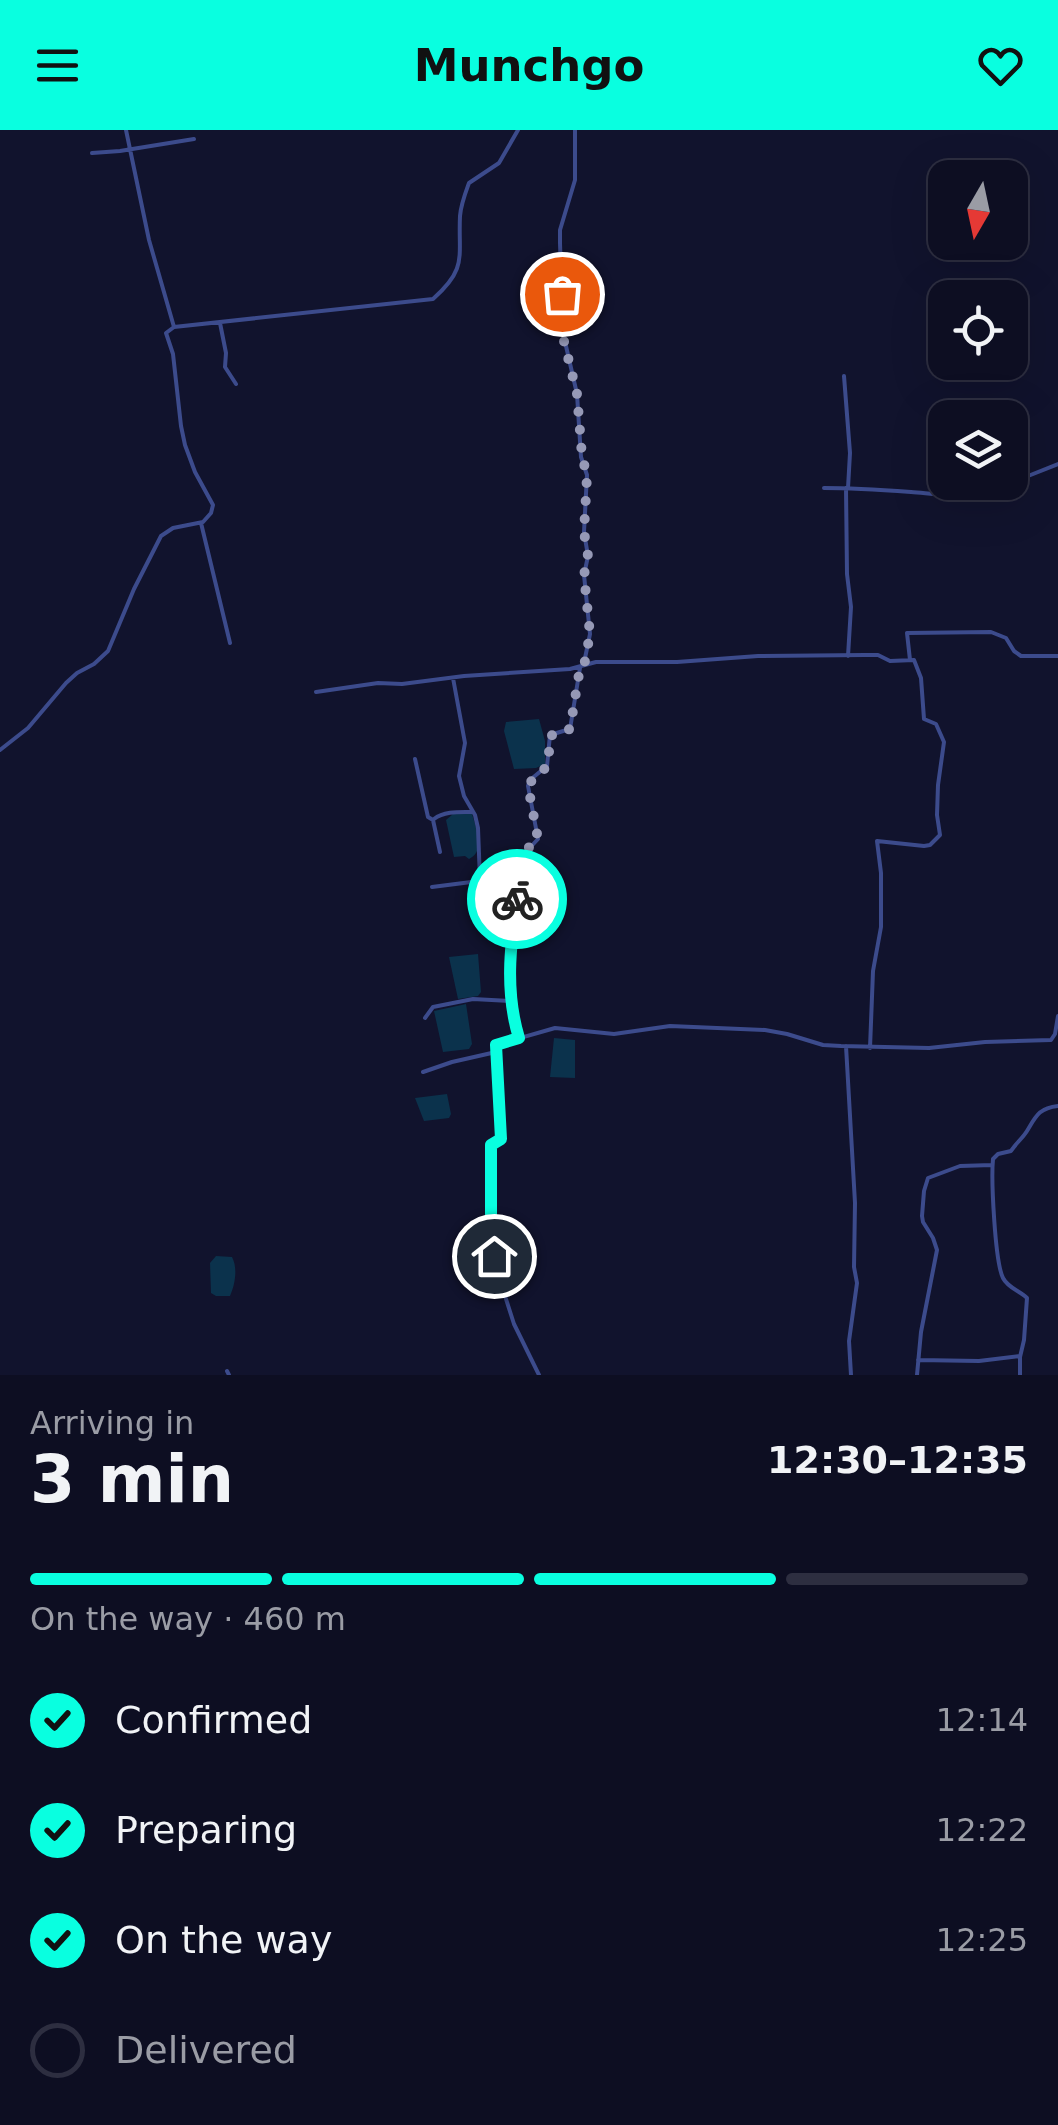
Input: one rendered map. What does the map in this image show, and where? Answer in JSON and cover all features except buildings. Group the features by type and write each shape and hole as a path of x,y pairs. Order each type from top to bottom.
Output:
{"street":[{"path":"126,130 149,240 174,327"},
{"path":"0,750 28,728 66,683 108,650 161,536 174,528 200,524 212,513 213,504 191,463 181,426 173,354 166,333 174,327 433,299 454,278 458,266 460,212 469,183 499,163 518,130"},
{"path":"519,1038 509,978 525,851 538,839 528,786 546,766 550,736 570,729 590,634 584,575 588,556 584,532 587,476 577,394 562,333 560,230 575,180 576,130"},
{"path":"92,153 194,139"},
{"path":"220,322 226,371 236,384"},
{"path":"844,376 850,452 848,656"},
{"path":"824,488 951,497 1005,494 1022,490 1028,476 1058,464"},
{"path":"200,524 230,643"},
{"path":"910,660 907,633 991,632 1006,638 1021,656 1058,656"},
{"path":"316,692 582,667 596,662 878,655 890,661 914,660 921,678 924,719 936,724 944,742 938,785 940,835 930,846 877,841 880,927 870,1047"},
{"path":"454,678 466,743 460,776 479,834 480,880"},
{"path":"414,759 440,852"},
{"path":"433,820 454,812 472,812"},
{"path":"432,887 480,880 520,880"},
{"path":"518,899 547,902"},
{"path":"425,1018 433,1007 473,999 510,1001"},
{"path":"539,1375 509,1311 492,1244 491,1145 501,1139 496,1045 555,1028 614,1034 683,1026 765,1030 823,1045 929,1048 1051,1040 1058,1016"},
{"path":"846,1046 857,1282 849,1341 851,1375"},
{"path":"423,1072 496,1052"},
{"path":"1020,1375 1027,1298 1008,1284 1000,1268 992,1165 995,1156 1010,1151 1023,1138 1037,1113 1058,1106"},
{"path":"916,1375 937,1250 923,1222 925,1182 932,1174 944,1170 992,1165"},
{"path":"918,1360 1020,1356"}],"water":[{"path":"539,719 545,741 545,764 514,769 504,731 506,722"},
{"path":"453,814 472,814 478,845 469,859 454,857 446,820"},
{"path":"478,954 481,992 458,999 449,957"},
{"path":"466,1004 472,1044 469,1049 443,1052 434,1011"},
{"path":"554,1038 575,1040 575,1078 550,1077"},
{"path":"447,1094 449,1118 424,1121 415,1098"},
{"path":"216,1256 232,1257 234,1261 230,1296 211,1293 210,1263"}],"way so far":[{"path":"517,899 525,851 538,839 528,786 546,766 550,736 570,729 589,640 584,575 588,556 584,532 587,476 577,394 562,333 562,294"}],"route":[{"path":"494,1256 491,1144 501,1139 496,1045 519,1038 509,982 517,899"}]}
